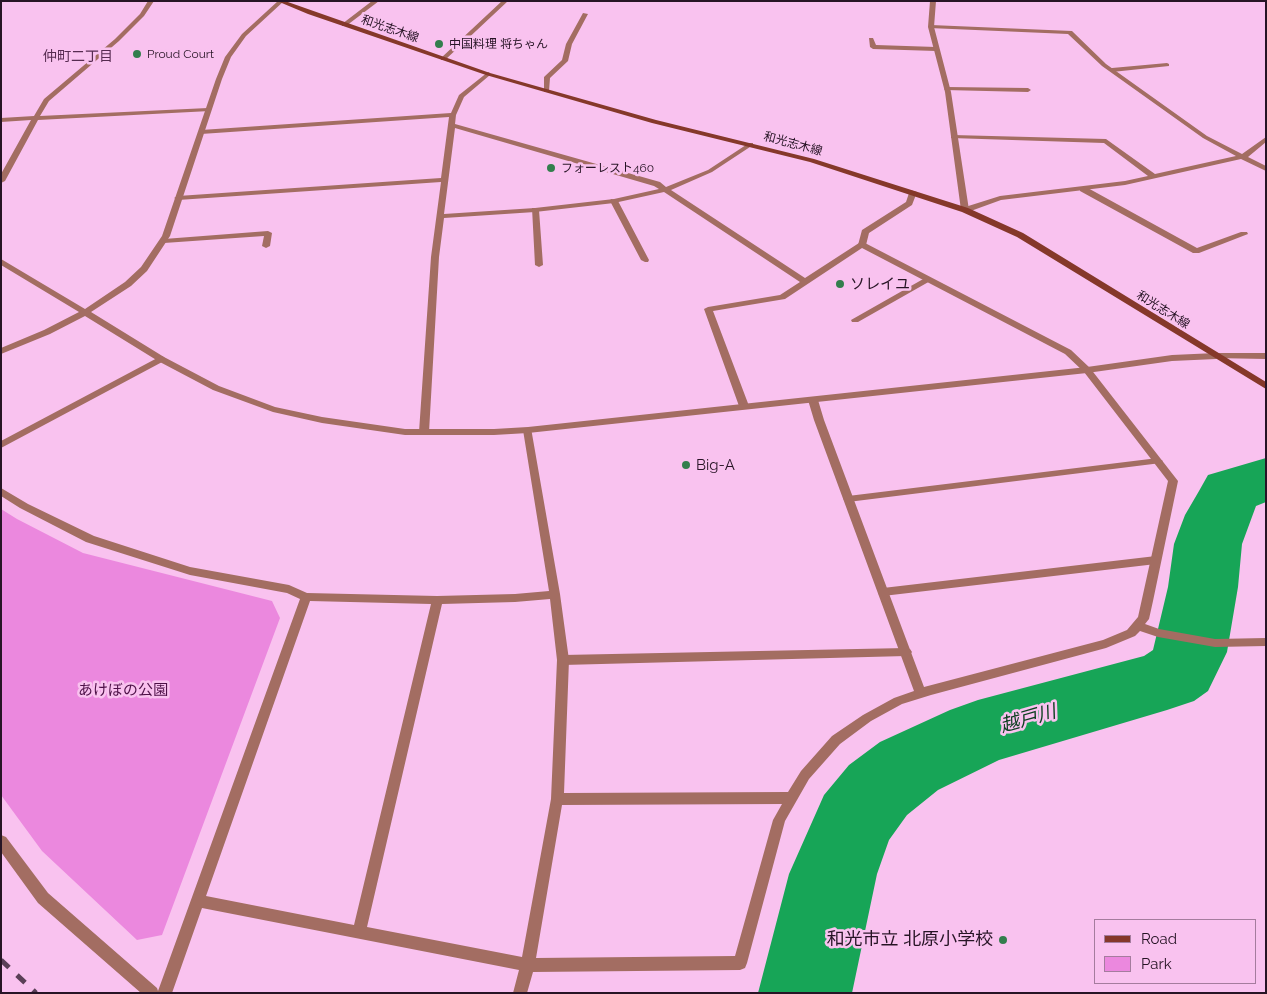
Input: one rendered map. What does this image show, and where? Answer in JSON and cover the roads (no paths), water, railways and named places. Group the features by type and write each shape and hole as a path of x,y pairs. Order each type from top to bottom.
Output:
{"main road":[{"name":"和光志木線","path":"280,1 488,74 654,122 812,160 965,210 1020,235 1266,386"}],"street":[{"path":"1,181 46,100 117,40 142,15 151,1"},
{"path":"1,351 47,332 84,313 128,284 144,269 164,241 208,110 228,58 244,35 280,1"},
{"path":"344,25 376,1"},
{"path":"443,59 506,1"},
{"path":"933,1 931,27 947,89 965,210 1000,198 1125,183 1244,156 1266,139"},
{"path":"546,91 548,77 565,60 569,44 585,14"},
{"path":"931,27 1070,32 1112,70 1205,137 1266,169"},
{"path":"871,38 873,47 936,49"},
{"path":"1112,70 1166,65"},
{"path":"424,432 434,257 453,115 461,96 488,74"},
{"path":"947,89 1028,90"},
{"path":"1,120 208,110"},
{"path":"201,132 453,115"},
{"path":"452,125 657,184 668,189 805,282"},
{"path":"953,137 1106,141 1154,177"},
{"path":"440,216 535,210 614,201 668,189 710,171 751,144"},
{"path":"178,198 444,180"},
{"path":"1083,188 1196,251 1244,234"},
{"path":"744,406 708,309 782,297 862,245 865,232 909,203 913,192"},
{"path":"614,201 645,260"},
{"path":"535,210 539,265"},
{"path":"164,241 268,233 266,246"},
{"path":"197,901 528,965 740,963 779,820 805,775 836,740 867,718 898,701 1106,644 1131,633 1143,619 1148,601 1173,481 1086,370 1068,352 862,245"},
{"path":"1,261 54,292 84,313 161,360 216,388 273,409 322,420 366,427 424,432 528,430 1086,370 1172,358 1266,356"},
{"path":"855,320 928,280"},
{"path":"1,445 161,360"},
{"path":"814,400 819,420 921,694"},
{"path":"520,993 528,965 557,799 564,660 528,430"},
{"path":"848,499 1158,461"},
{"path":"1,491 24,506 90,539 190,571 289,589 306,597 437,600 515,598 555,594"},
{"path":"884,592 1156,560"},
{"path":"165,993 306,597"},
{"path":"359,932 437,600"},
{"path":"1138,625 1172,636 1215,643 1266,642"},
{"path":"564,660 906,652"},
{"path":"557,799 792,798"},
{"path":"1,841 43,898 152,993"}],"waterway":[{"name":"越戸川","path":"805,993 833,874 854,821 878,790 909,766 978,733 1167,680 1181,670 1190,652 1203,587 1208,544 1218,515 1231,491 1266,479"}],"railway":[{"path":"1,960 36,993"}],"place":[{"name":"中国料理 将ちゃん","path":"439,44"},
{"name":"Proud Court","path":"137,54"},
{"name":"フォーレスト460","path":"551,168"},
{"name":"ソレイユ","path":"840,284"},
{"name":"Big-A","path":"686,465"},
{"name":"和光市立 北原小学校","path":"1003,940"}],"district":[{"name":"仲町二丁目","path":"78,57"}],"park label":[{"name":"あけぼの公園","path":"123,690"}]}
